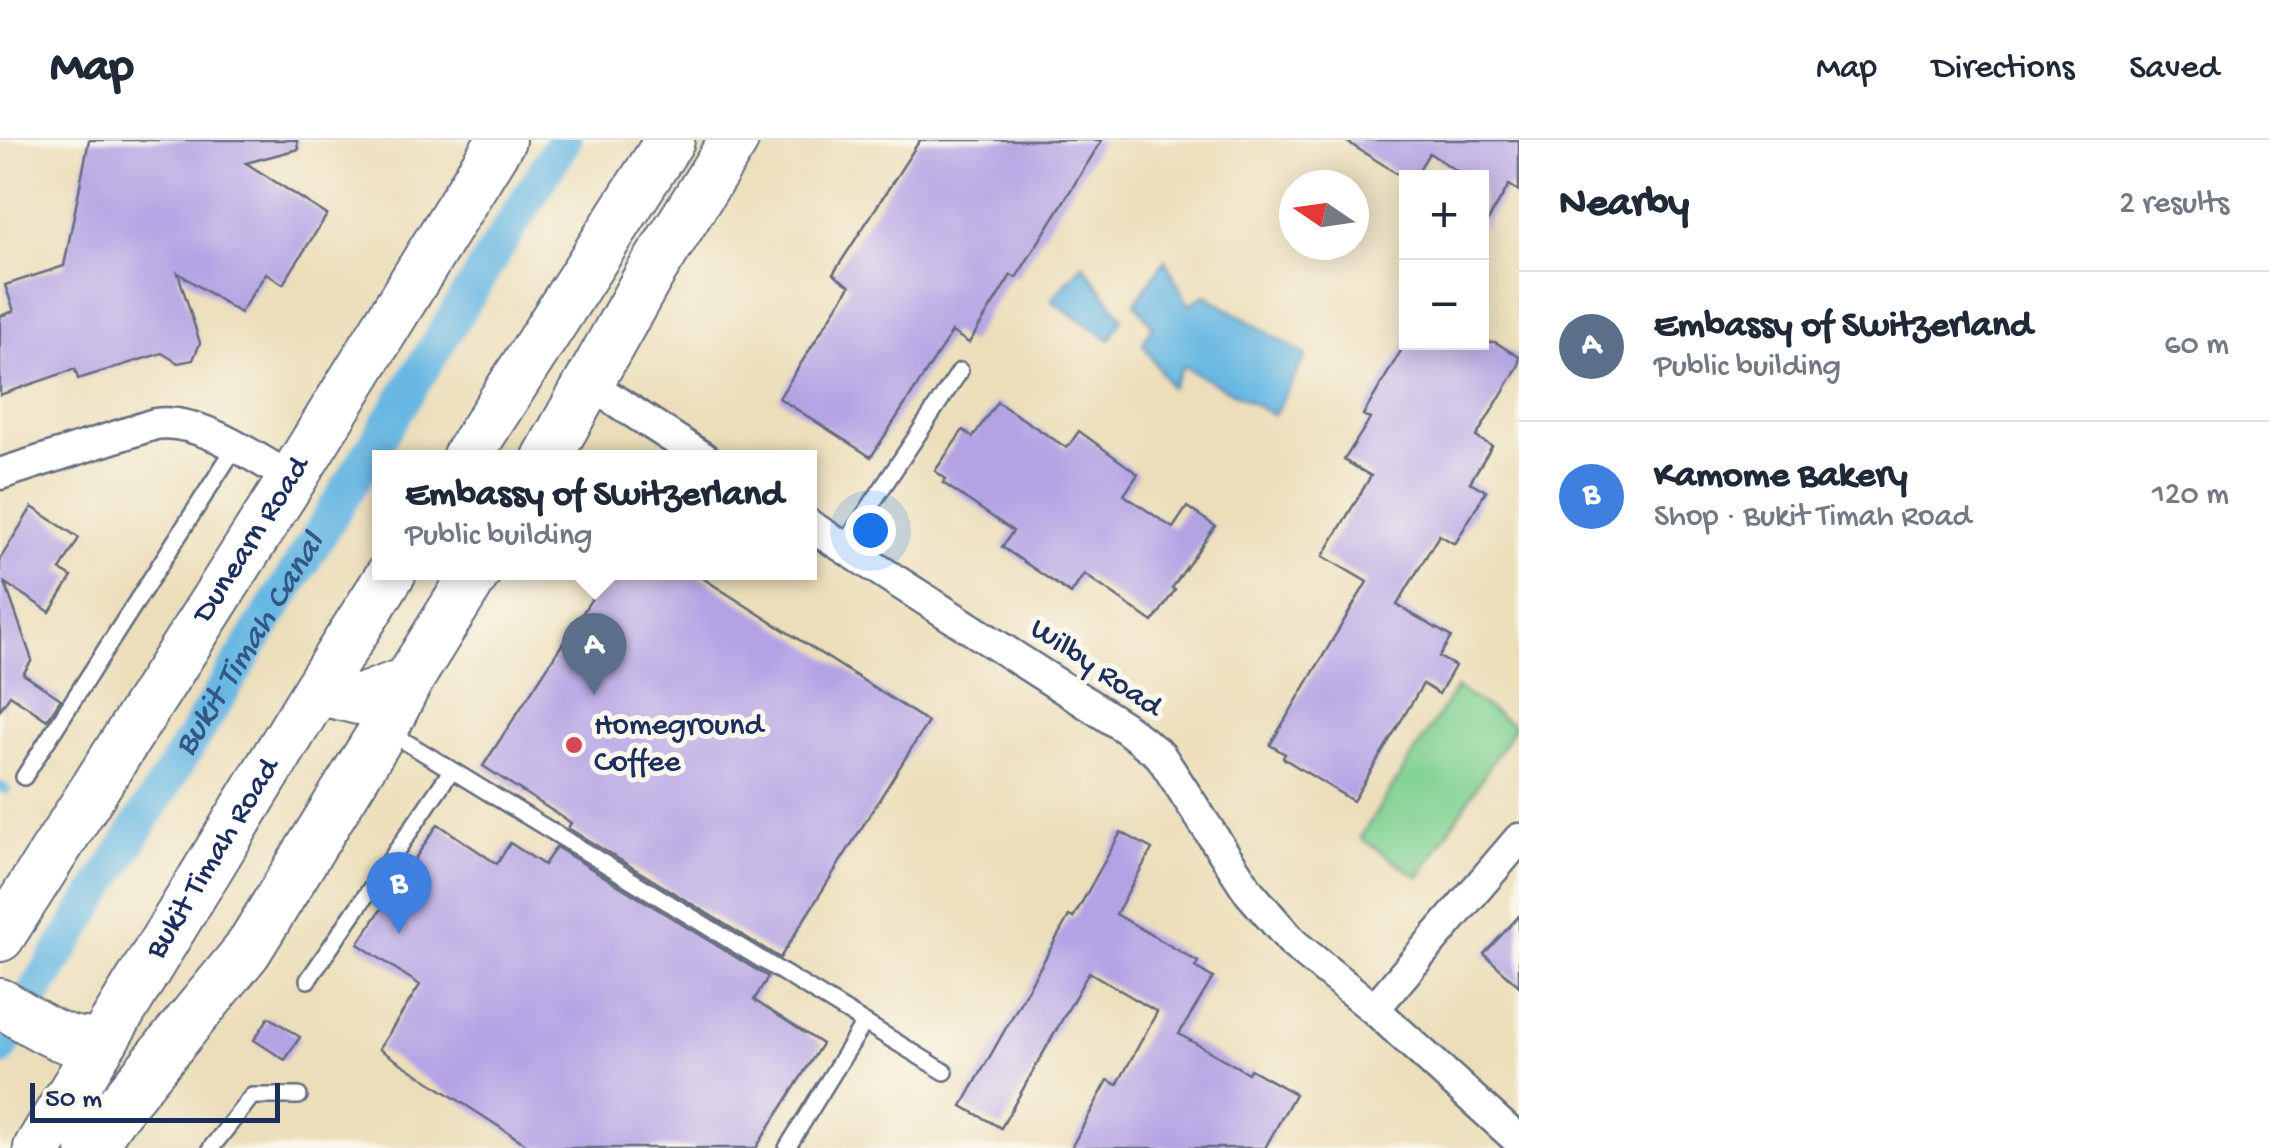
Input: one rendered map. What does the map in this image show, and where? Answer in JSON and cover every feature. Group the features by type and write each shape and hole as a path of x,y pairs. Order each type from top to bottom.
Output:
{"highway":[{"name":"Dunearn Road","path":"0,937 501,140"},
{"path":"471,450 670,140"},
{"path":"551,450 648,276 734,140"},
{"name":"Bukit Timah Road","path":"38,1148 387,580"},
{"path":"105,1135 247,950 384,730 408,681 471,580"},
{"path":"317,690 358,700 408,681"},
{"path":"0,1003 70,1042 88,1045 104,1040"}],"street":[{"path":"588,384 691,450"},
{"path":"0,474 174,420 236,446 292,478"},
{"name":"Wilby Road","path":"817,530 1160,754 1264,911 1294,944 1519,1140"},
{"path":"1374,1010 1519,839"}],"lane":[{"path":"842,547 960,371"},
{"path":"24,777 236,446"},
{"path":"384,730 945,1072"},
{"path":"308,980 451,771"},
{"path":"787,1148 864,1022"},
{"path":"211,1148 252,1096 298,1096"}],"green space":[{"path":"1456,688 1515,726 1419,877 1360,838"}],"water":[{"path":"1165,260 1189,305 1205,295 1306,356 1274,415 1183,366 1171,388 1143,344 1152,325 1135,303"},
{"path":"1083,264 1122,318 1110,340 1051,300"}],"building":[{"path":"89,140 297,140 298,149 246,163 327,215 283,284 266,273 240,313 178,273 200,343 193,360 178,363 162,353 78,379 75,369 0,395 0,316 14,311 5,285 64,266"},
{"path":"920,140 1102,140 1016,278 1011,275 969,343 952,332 871,457 779,398 850,286 833,274"},
{"path":"1344,140 1519,140 1519,191 1509,185 1489,219 1489,170 1456,170 1429,153 1419,170 1399,170 1399,175"},
{"path":"1489,342 1495,342 1519,357 1519,365 1476,437 1492,446 1470,482 1486,491 1455,544 1439,535 1397,605 1451,637 1439,657 1455,666 1439,694 1423,684 1353,801 1283,758 1285,754 1270,745 1367,582 1323,556 1371,476 1344,460 1370,419 1363,415 1401,350 1489,350"},
{"path":"997,402 1067,448 1079,431 1138,474 1124,495 1173,528 1187,507 1215,526 1153,622 1084,574 1071,594 1002,547 1013,531 943,483 946,479 935,471 963,430 973,437"},
{"path":"32,507 79,538 60,570 72,577 50,612 5,583 32,660 23,674 61,699 47,720 10,695 0,710 0,559"},
{"path":"604,580 706,580 928,722 780,958 568,828 571,823 483,766"},
{"path":"438,824 497,864 510,843 544,865 556,847 768,977 754,1000 822,1044 756,1148 532,1148 379,1049 420,985 358,944"},
{"path":"1121,832 1152,849 1116,914 1198,962 1195,967 1213,978 1179,1034 1295,1094 1265,1148 1071,1148 1108,1080 1117,1085 1157,1012 1089,972 1001,1128 962,1106"},
{"path":"1519,916 1519,986 1484,954"},
{"path":"269,1017 300,1037 285,1060 254,1040"}],"waterway":[{"name":"Bukit Timah Canal","path":"0,1049 564,140"},
{"path":"0,786 6,790"}],"place":[{"name":"Embassy of Switzerland","path":"594,695"},
{"name":"Homeground Coffee","path":"574,745"},
{"name":"Kamome Bakery","path":"399,934"}]}
